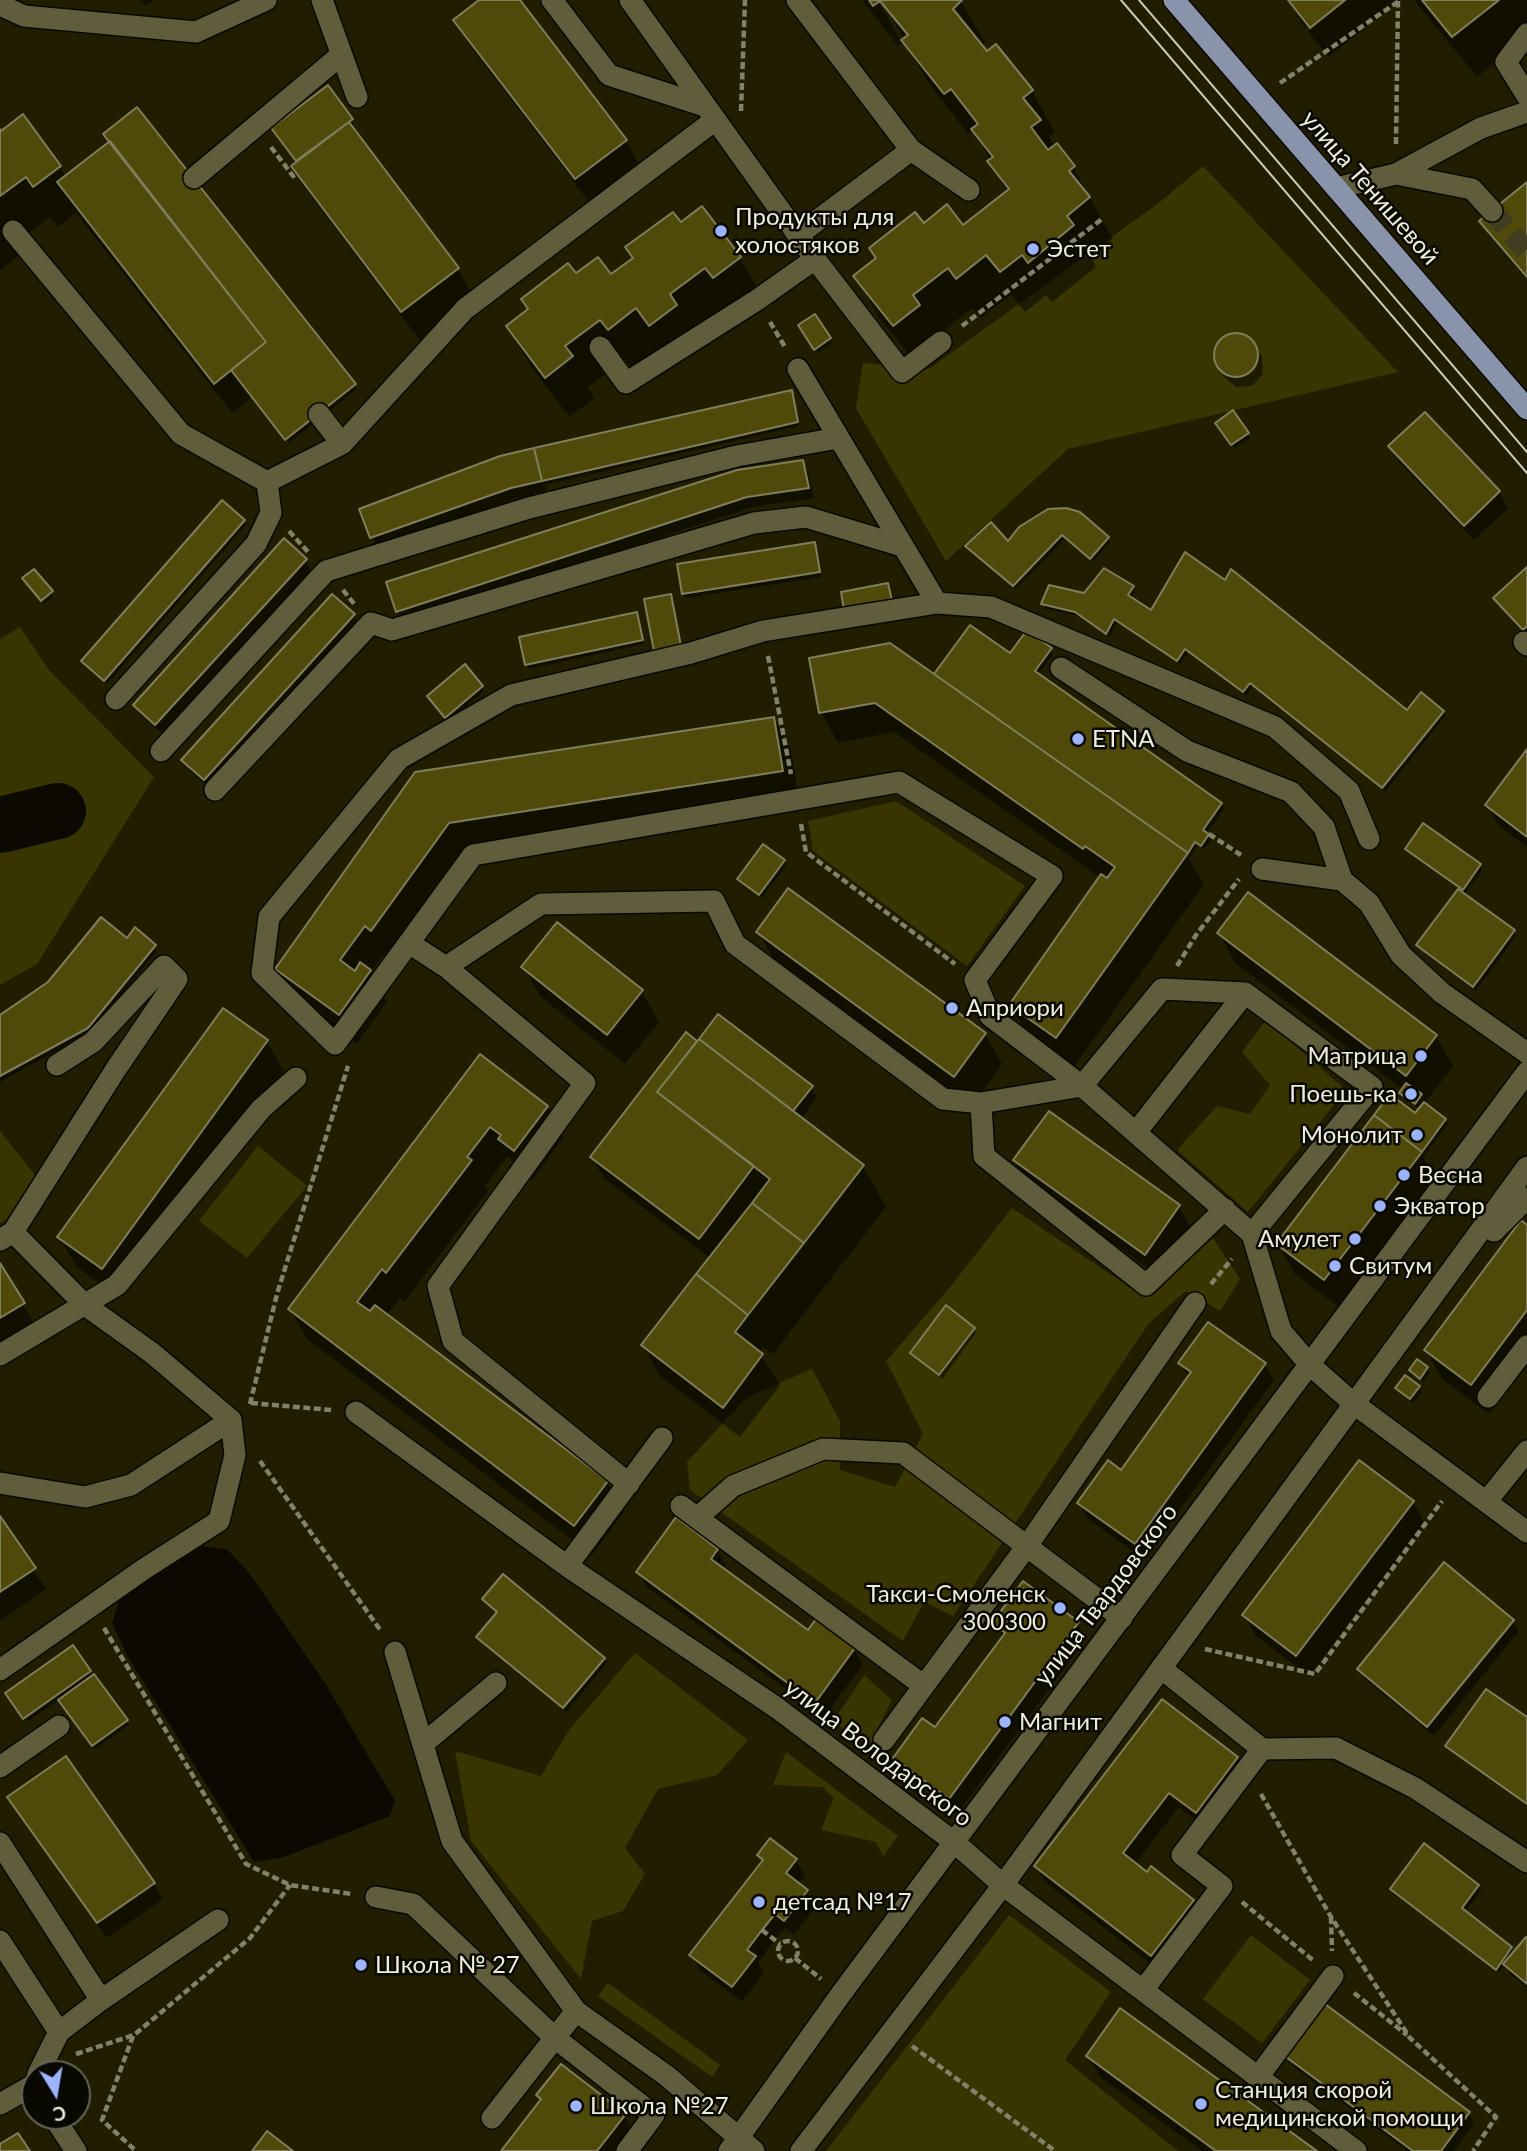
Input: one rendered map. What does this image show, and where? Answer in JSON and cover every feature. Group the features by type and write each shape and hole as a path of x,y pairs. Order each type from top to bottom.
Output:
{"main road":[{"name":"улица Тенишевой","path":"1174,0 1527,409"}],"street":[{"path":"0,5 24,16 196,32 266,0"},
{"path":"322,0 357,97"},
{"path":"552,0 609,75 710,113"},
{"path":"630,0 815,259 902,372 941,342"},
{"path":"797,0 911,150 969,190"},
{"path":"1527,34 1506,62 1527,96"},
{"path":"194,178 341,54"},
{"path":"1336,188 1396,174 1481,128 1527,112"},
{"path":"267,482 341,444 465,309 710,113"},
{"path":"798,235 911,150"},
{"path":"1396,174 1472,189 1492,211"},
{"path":"13,231 181,434 267,482"},
{"path":"600,347 626,383 757,300 815,259"},
{"path":"798,369 937,603"},
{"path":"318,414 341,444"},
{"path":"161,751 326,571 529,508 737,456 838,438"},
{"path":"116,699 256,544 271,513 267,482"},
{"path":"215,790 371,623 392,630 754,523 806,517 902,546"},
{"path":"1370,839 1349,790 1275,727 991,607 937,603 763,631 691,653 511,695 399,759 269,917 262,972 335,1044 472,855 898,782 1052,876 975,980 990,1016 1137,1131 1252,1234 1281,1331 1310,1365 1353,1403 1527,1532"},
{"path":"1061,668 1187,751 1291,792 1324,827 1342,880 1369,903 1401,955 1442,993 1527,1053"},
{"path":"1262,869 1342,880"},
{"path":"446,967 541,904 714,901 735,944 943,1099 981,1103 1082,1086 1162,989 1245,993 1372,1087 1252,1234"},
{"path":"409,943 446,967 585,1083 438,1286 453,1340 629,1484"},
{"path":"0,1671 144,1569 219,1521 235,1455 231,1420 152,1353 85,1305 6,1236 177,979 164,966 93,1042 57,1065"},
{"path":"1137,1131 1245,993"},
{"name":"улица Твардовского","path":"740,2147 841,1994 1527,1072"},
{"path":"0,1354 117,1284 261,1109 296,1078"},
{"path":"981,1103 984,1156 1146,1285 1225,1209"},
{"path":"801,2151 1003,1885 1527,1167"},
{"path":"1444,1282 1527,1198"},
{"path":"884,1740 1027,1546 1195,1303"},
{"path":"1488,1398 1527,1346"},
{"name":"улица Володарского","path":"356,1412 566,1566 777,1708 954,1842 1003,1885 1356,2151"},
{"path":"0,1483 85,1497 131,1485 231,1420"},
{"path":"566,1566 662,1438"},
{"path":"924,1686 689,1512 733,1486 823,1449 903,1454 1122,1618"},
{"path":"1486,1502 1527,1451"},
{"path":"395,1652 452,1841 576,2011 667,2076 740,2147"},
{"path":"1161,1668 1262,1749 1336,1748 1415,1788 1527,1862"},
{"path":"423,1744 496,1683"},
{"path":"0,1767 60,1726"},
{"path":"1143,1990 1222,1886 1182,1855 1262,1749"},
{"path":"0,1843 101,2000"},
{"path":"376,1898 413,1905 555,2038 654,2115 627,2151"},
{"path":"46,2060 60,2032 101,2000 218,1920"},
{"path":"0,1941 60,2032"},
{"path":"1258,2077 1333,1976"},
{"path":"492,2118 576,2011"},
{"path":"0,2104 21,2089"},
{"path":"62,2130 76,2151"}],"path":[{"path":"740,154 745,0"},
{"path":"1258,98 1399,1"},
{"path":"1396,174 1399,1"},
{"path":"256,127 293,176 297,173"},
{"path":"941,342 1102,219"},
{"path":"757,300 798,369"},
{"path":"271,513 371,623"},
{"path":"763,631 806,852 975,980"},
{"path":"1209,834 1244,857"},
{"path":"1196,935 1238,880 1262,869"},
{"path":"335,1044 350,1058 277,1294 251,1403 231,1420 395,1652"},
{"path":"1195,1303 1252,1234"},
{"path":"251,1403 356,1412"},
{"path":"1196,1647 1315,1674 1457,1480"},
{"path":"91,1606 246,1864 290,1885 376,1898"},
{"path":"1247,1769 1331,1917 1410,2038 1496,2118 1473,2151"},
{"path":"70,2060 134,2035 250,1938 290,1885"},
{"path":"1331,1917 1333,1976"},
{"path":"762,1930 780,1944"},
{"path":"787,1941 794,1943 798,1950 795,1958 788,1961 781,1958 777,1952 780,1944 787,1941"},
{"path":"795,1958 841,1994"},
{"path":"891,2031 1055,2151"},
{"path":"134,2035 102,2120 136,2151"}],"shaded area":[{"path":"1203,166 1398,372 1068,449 946,561 856,408 863,363 929,369 1160,202"},
{"path":"20,627 49,670 154,777 37,964 0,985 0,639"},
{"path":"896,801 1025,886 967,966 813,851 808,821"},
{"path":"1266,1020 1346,1090 1248,1212 1177,1150 1217,1106 1250,1114 1270,1085 1242,1052"},
{"path":"0,1131 39,1180 8,1218 0,1223"},
{"path":"258,1146 307,1186 247,1258 199,1221"},
{"path":"1012,1208 1141,1295 1213,1238 1240,1279 1220,1311 1186,1291 1149,1323 953,1616 924,1602 903,1641 690,1490 687,1462 747,1397 812,1369 840,1421 840,1470 895,1487 923,1434 886,1361 947,1291","holes":["946,1306 975,1328 939,1375 910,1353"]},
{"path":"197,1545 228,1550 250,1574 325,1683 395,1801 390,1816 284,1857 254,1862 128,1657 112,1623 122,1592"},
{"path":"635,1653 748,1740 717,1775 658,1789 625,1848 645,1874 623,1911 592,1921 581,1979 471,1841 455,1751 541,1776 569,1730"},
{"path":"864,1675 892,1700 878,1728 875,1751 833,1722"},
{"path":"786,1752 898,1836 883,1857 876,1842 821,1830 834,1798 822,1787 773,1785"},
{"path":"1009,1915 1111,1992 1065,2060 1178,2151 826,2151"},
{"path":"1251,1935 1310,1980 1262,2043 1203,1999"},
{"path":"608,1983 720,2065 712,2077 598,1996"}],"building":[{"path":"479,0 520,0 627,140 575,179 453,20"},
{"path":"869,0 962,0 953,9 987,51 996,44 1033,90 1023,98 1041,120 1031,127 1048,150 1057,143 1075,166 1069,171 1090,197 1067,216 1074,225 1028,263 1022,255 1000,272 986,255 956,279 948,268 913,295 920,305 893,326 853,276 876,258 869,248 915,212 924,223 947,204 963,225 1009,189 987,161 993,157 971,129 978,124 951,89 944,94 901,40 908,35 880,1 873,6"},
{"path":"1288,0 1345,0 1310,28"},
{"path":"1422,0 1499,0 1452,37"},
{"path":"328,85 353,119 296,161 271,128"},
{"path":"137,107 356,384 285,440 231,370 266,342 103,134"},
{"path":"23,114 61,166 33,187 26,177 0,196 0,129 1,131"},
{"path":"349,122 459,268 401,312 291,166"},
{"path":"110,141 266,342 214,384 57,182"},
{"path":"1527,182 1527,277 1479,221"},
{"path":"702,206 741,257 713,278 705,268 670,294 677,305 649,326 636,308 608,330 600,320 565,346 573,356 545,378 506,326 528,309 521,299 568,263 576,273 598,257 611,274 633,258 625,247 673,212 681,222"},
{"path":"815,314 831,338 814,350 798,325"},
{"path":"1236,333 1252,339 1258,355 1252,371 1236,377 1220,371 1214,355 1220,339"},
{"path":"792,390 798,422 542,481 534,448"},
{"path":"1233,410 1249,433 1231,445 1215,423"},
{"path":"1425,412 1500,491 1464,526 1388,446"},
{"path":"534,448 542,481 511,488 370,538 359,509 500,456"},
{"path":"803,460 809,488 747,497 396,612 386,582 737,470"},
{"path":"222,500 245,520 104,681 81,661"},
{"path":"1066,508 1080,512 1109,537 1090,559 1062,535 1013,586 965,546 991,522 1008,541 1019,527 1048,509"},
{"path":"284,538 307,559 155,725 133,705"},
{"path":"815,542 820,572 682,594 677,564"},
{"path":"1185,552 1225,580 1231,569 1407,710 1421,692 1444,711 1382,788 1250,683 1243,692 1185,649 1177,661 1114,619 1106,634 1075,612 1041,604 1049,585 1084,593 1104,568 1134,586 1128,595 1151,610"},
{"path":"1527,567 1527,626 1523,630 1493,598"},
{"path":"34,569 53,591 41,601 22,578"},
{"path":"888,583 892,601 844,610 841,592"},
{"path":"332,594 355,614 204,780 181,760"},
{"path":"671,594 681,646 654,651 644,599"},
{"path":"637,612 643,640 525,665 519,637"},
{"name":"ETNA","path":"970,625 1010,653 1027,630 1052,648 1035,671 1222,803 1203,830 1209,834 1201,846 1195,842 1188,853 934,674"},
{"path":"890,643 1188,853 1056,1038 1009,1005 1101,874 1107,878 1115,867 1085,846 1083,849 875,703 819,713 809,658"},
{"path":"465,664 483,686 445,718 427,696"},
{"path":"774,717 783,771 449,823 371,931 365,926 340,960 355,971 360,962 371,970 339,1015 275,969 415,772"},
{"path":"1527,749 1527,837 1485,805"},
{"path":"1423,823 1481,864 1463,890 1405,849"},
{"path":"763,844 785,860 759,895 737,879"},
{"path":"788,888 986,1033 954,1077 756,932"},
{"path":"1458,889 1515,930 1473,987 1416,945"},
{"path":"1248,892 1437,1035 1406,1076 1217,933"},
{"path":"101,917 127,938 135,927 156,945 88,1028 0,1076 0,1015 48,982"},
{"path":"557,922 643,990 607,1035 521,967"},
{"path":"223,1008 268,1040 102,1269 57,1237"},
{"path":"718,1014 813,1086 793,1111 699,1039"},
{"path":"686,1032 697,1041 657,1092 754,1166 699,1239 590,1157"},
{"path":"699,1039 864,1165 804,1243 752,1203 770,1179 657,1092"},
{"path":"480,1054 548,1106 514,1151 498,1139 501,1135 490,1127 467,1157 472,1160 386,1273 382,1269 357,1302 370,1311 375,1305 608,1481 574,1526 288,1309"},
{"name":"Поешь-ка","path":"1406,1083 1422,1094 1415,1104 1399,1093"},
{"name":"Монолит","path":"1390,1094 1415,1113 1424,1102 1446,1119 1422,1152 1374,1115"},
{"path":"1049,1111 1180,1205 1145,1255 1013,1160"},
{"path":"1374,1115 1422,1152 1324,1280 1276,1244"},
{"path":"752,1203 804,1243 748,1315 696,1274"},
{"path":"1521,1220 1527,1225 1527,1310 1471,1385 1424,1350"},
{"path":"0,1263 25,1303 0,1318"},
{"path":"696,1274 748,1315 735,1332 763,1354 723,1408 641,1345"},
{"path":"946,1305 975,1328 939,1375 910,1353"},
{"path":"1208,1322 1266,1363 1135,1544 1077,1503 1108,1460 1121,1470 1191,1372 1178,1363"},
{"path":"1417,1359 1428,1367 1420,1379 1409,1370"},
{"path":"1405,1375 1420,1386 1410,1399 1395,1388"},
{"path":"1359,1460 1414,1501 1296,1656 1242,1615"},
{"path":"0,1516 36,1568 0,1592"},
{"path":"676,1517 718,1549 711,1559 808,1630 816,1619 855,1648 815,1703 636,1572"},
{"path":"1444,1562 1514,1620 1427,1727 1357,1669"},
{"path":"503,1574 605,1658 563,1708 476,1637 497,1612 482,1599"},
{"path":"1023,1581 1079,1622 949,1799 893,1758 922,1718 935,1727 1005,1633 992,1623"},
{"path":"73,1645 91,1671 23,1719 5,1693"},
{"path":"94,1674 128,1720 92,1746 58,1700"},
{"path":"1486,1689 1527,1717 1527,1804 1445,1746"},
{"path":"1162,1699 1238,1757 1196,1813 1169,1793 1123,1853 1147,1872 1151,1866 1194,1900 1151,1956 1034,1866"},
{"path":"66,1756 155,1883 97,1923 7,1797"},
{"path":"770,1838 797,1859 786,1873 808,1890 784,1921 775,1914 762,1930 747,1950 756,1956 732,1987 689,1955 763,1860 757,1855"},
{"path":"1424,1843 1479,1885 1462,1908 1512,1947 1496,1970 1390,1889"},
{"path":"1527,1938 1527,1984 1503,1964"},
{"path":"1325,2004 1470,2112 1441,2151 1413,2151 1286,2057"},
{"name":"Станция скорой медицинской помощи","path":"1120,2008 1317,2151 1216,2151 1086,2056"},
{"name":"Школа №27","path":"561,2064 626,2114 597,2151 501,2151 541,2099 536,2095"},
{"path":"267,2131 293,2151 252,2151"},
{"path":"18,2133 30,2151 0,2151 0,2144"}],"waterway":[{"path":"0,825 58,811"}],"tunnel":[{"path":"1492,211 1527,252"}],"tram line":[{"path":"1121,0 1527,473"},
{"path":"1139,0 1527,452"}],"place":[{"name":"Продукты для холостяков","path":"721,231"},
{"name":"Эстет","path":"1033,249"},
{"name":"ETNA","path":"1078,739"},
{"name":"Априори","path":"952,1008"},
{"name":"Матрица","path":"1421,1056"},
{"name":"Поешь-ка","path":"1411,1094"},
{"name":"Монолит","path":"1417,1135"},
{"name":"Весна","path":"1404,1175"},
{"name":"Экватор","path":"1380,1206"},
{"name":"Амулет","path":"1355,1239"},
{"name":"Свитум","path":"1335,1266"},
{"name":"Такси-Смоленск 300300","path":"1060,1608"},
{"name":"Магнит","path":"1005,1722"},
{"name":"детсад №17","path":"759,1902"},
{"name":"Школа № 27","path":"361,1965"},
{"name":"Станция скорой медицинской помощи","path":"1201,2104"},
{"name":"Школа №27","path":"576,2106"}]}
